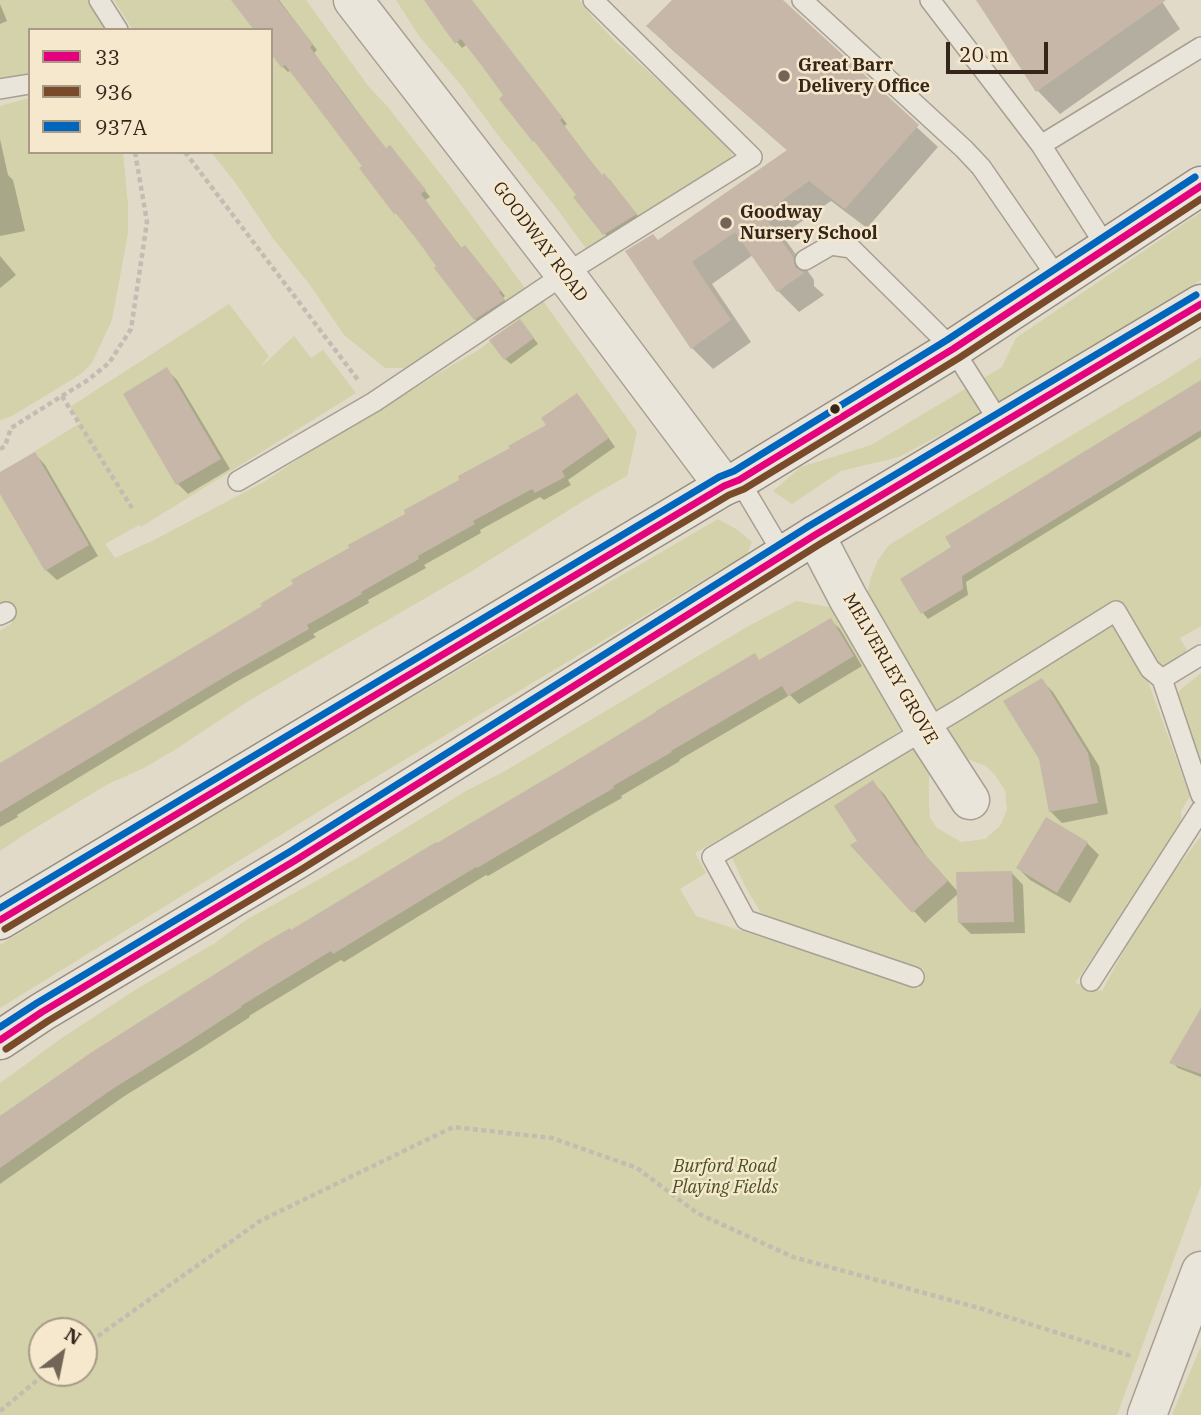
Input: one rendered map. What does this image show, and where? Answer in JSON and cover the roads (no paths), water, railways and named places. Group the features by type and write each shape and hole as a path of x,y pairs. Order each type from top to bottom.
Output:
{"main road":[{"name":"GOODWAY ROAD","path":"353,0 731,483"},
{"path":"0,920 953,349 1201,186"},
{"path":"0,1040 296,860 799,544 1201,304"},
{"name":"MELVERLEY GROVE","path":"799,544 848,598 924,729 971,800"},
{"path":"1147,1415 1201,1271"}],"lane":[{"path":"99,0 117,28"},
{"path":"238,481 374,402 565,274 752,157 593,0"},
{"path":"802,0 981,167 1059,280"},
{"path":"930,0 1041,145 1107,248"},
{"path":"1041,145 1201,47"},
{"path":"0,89 28,84"},
{"path":"805,260 831,245 851,248 953,349 1000,424"},
{"path":"731,483 799,544"},
{"path":"914,978 746,920 712,857 1116,611 1150,669 1162,679 1201,795"},
{"path":"1162,679 1201,655"},
{"path":"1091,981 1201,810"}],"place":[{"name":"Great Barr Delivery Office","path":"784,76"},
{"name":"Goodway Nursery School","path":"726,223"}],"park label":[{"name":"Burford Road Playing Fields","path":"725,1177"}]}
